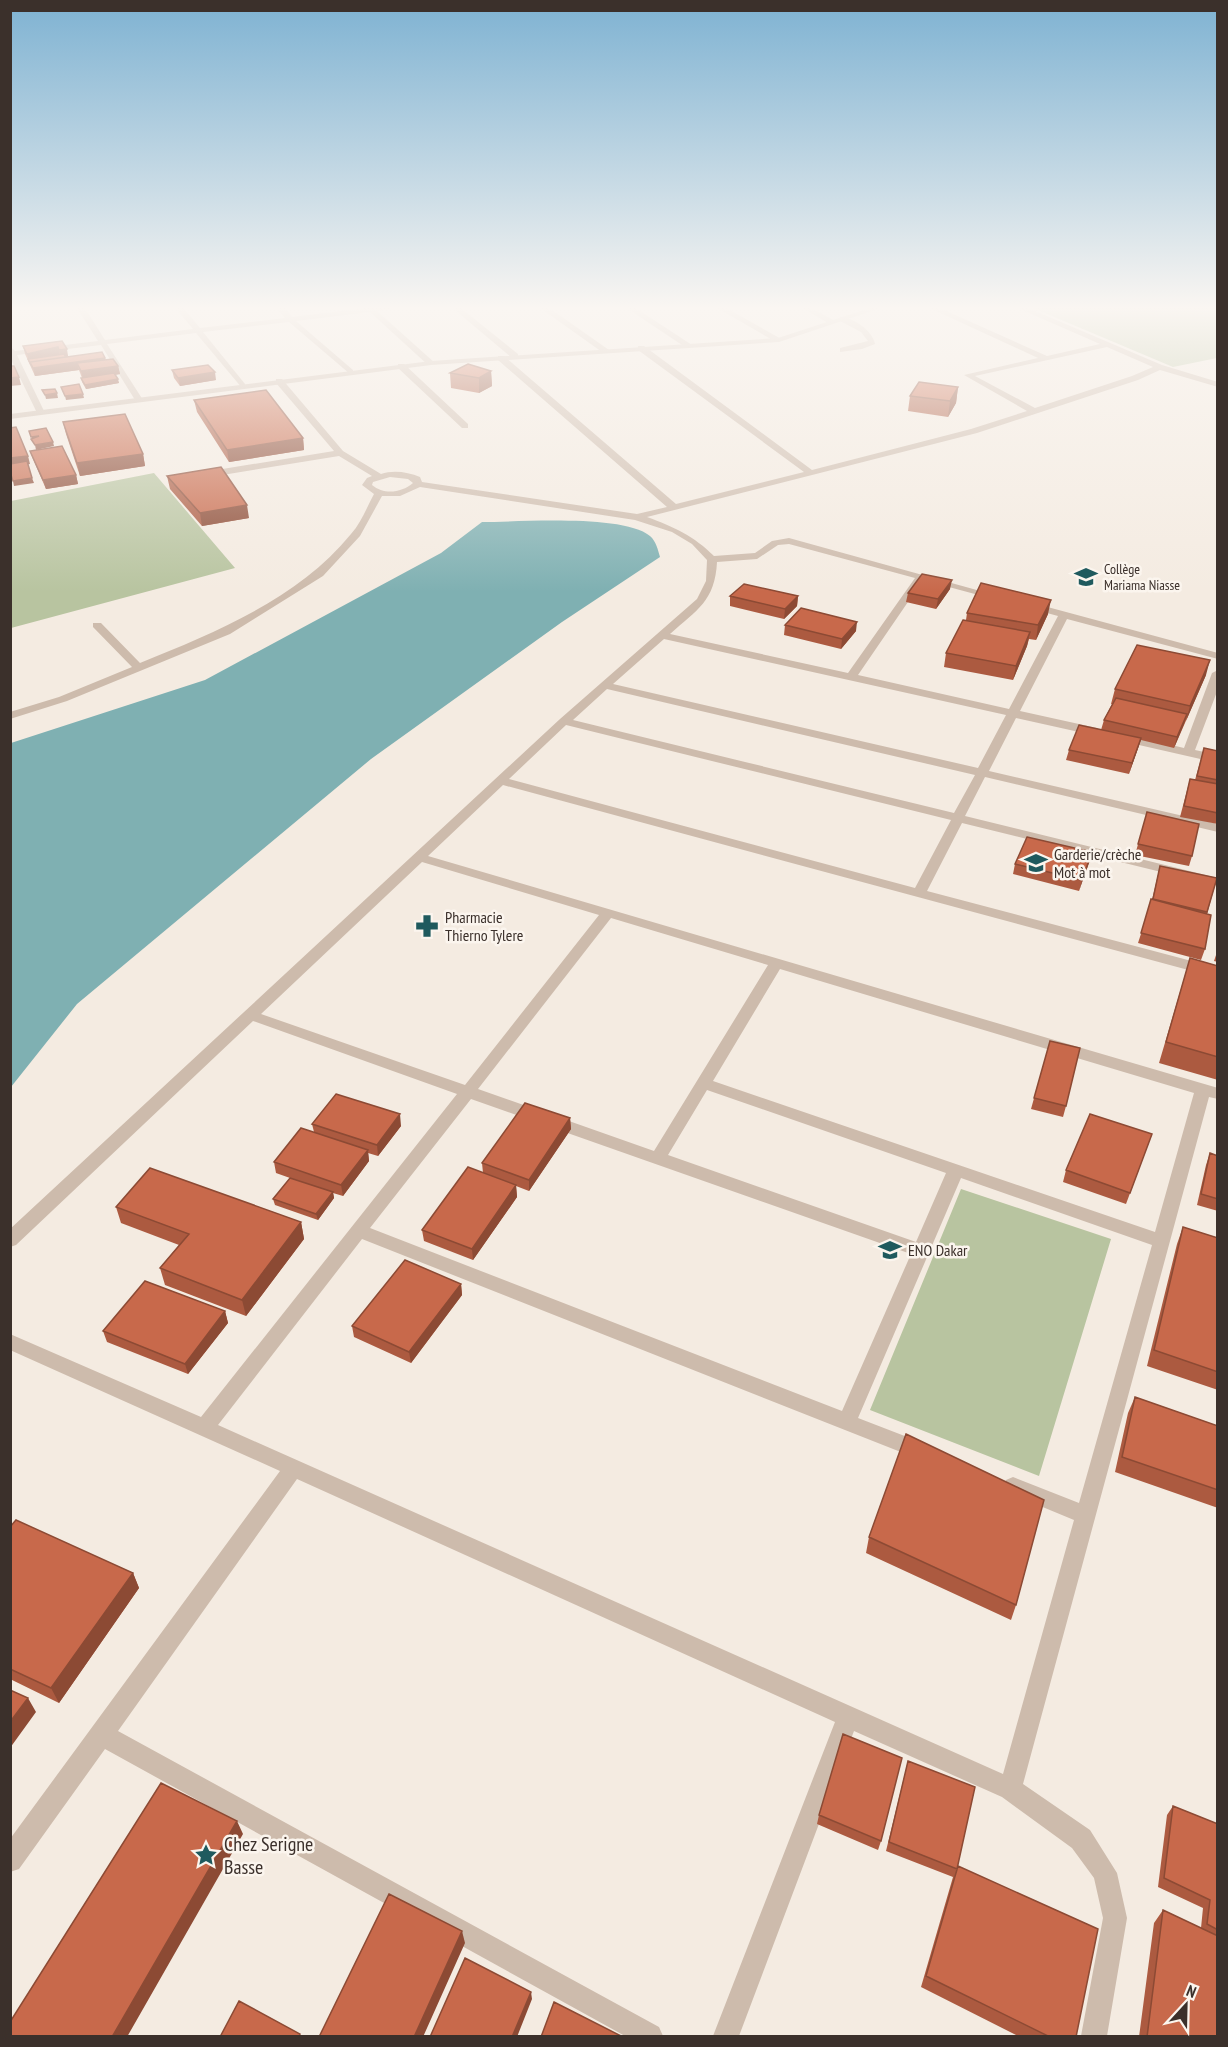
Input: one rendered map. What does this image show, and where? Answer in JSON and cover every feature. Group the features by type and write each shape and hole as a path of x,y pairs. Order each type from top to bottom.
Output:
{"street":[{"path":"34,401 40,413"},
{"path":"10,417 135,401"},
{"path":"296,401 340,453 378,476"},
{"path":"438,401 465,426"},
{"path":"551,401 673,507"},
{"path":"713,401 810,472"},
{"path":"1015,401 1034,411"},
{"path":"637,517 974,431 1066,401"},
{"path":"192,477 340,453"},
{"path":"389,474 410,476 417,479 418,484 414,489 404,492 379,493 370,490 367,485 370,480 378,476 389,474"},
{"path":"418,484 637,517 675,530 712,559 757,556 775,543 789,541 1009,600"},
{"path":"10,716 63,699 226,632 319,574 357,534 379,493"},
{"path":"10,1240 564,721 701,601 711,581 712,559"},
{"path":"851,677 920,576"},
{"path":"1020,603 1218,656"},
{"path":"919,893 1064,615"},
{"path":"97,625 140,668"},
{"path":"661,635 1218,759"},
{"path":"1188,752 1218,673"},
{"path":"605,685 1218,828"},
{"path":"564,721 1218,882"},
{"path":"501,781 1218,973"},
{"path":"419,857 1210,1092 1161,1241 1010,1790"},
{"path":"204,1428 608,913"},
{"path":"658,1158 776,963"},
{"path":"250,1015 922,1251"},
{"path":"704,1083 1161,1241"},
{"path":"847,1422 956,1170"},
{"path":"359,1231 934,1456"},
{"path":"10,1341 1010,1790 1081,1839 1105,1873 1115,1918 1094,2037"},
{"path":"10,1860 294,1468"},
{"path":"999,1481 1086,1515"},
{"path":"726,2037 848,1717"},
{"path":"101,1734 650,2037"}],"green space":[{"path":"154,473 235,568 11,628 11,501"},
{"path":"961,1189 1111,1239 1039,1476 870,1410"}],"water":[{"path":"570,521 618,525 637,529 650,536 660,557 562,622 371,759 77,1004 11,1087 11,743 205,680 441,553 482,522"}],"building":[{"path":"194,401 274,401 303,438 227,450"},
{"path":"125,414 143,454 77,463 63,422"},
{"path":"16,427 28,456 10,458 10,428"},
{"path":"46,428 53,442 35,445 31,439 39,436 31,437 29,431"},
{"path":"62,446 76,475 43,480 30,451"},
{"path":"27,461 32,478 13,481 10,464"},
{"path":"221,467 247,505 200,513 167,476"},
{"path":"922,574 952,580 938,599 908,593"},
{"path":"981,583 1051,600 1038,625 967,613"},
{"path":"744,584 798,596 785,609 730,596"},
{"path":"801,608 857,622 842,639 785,625"},
{"path":"963,620 1030,632 1016,666 946,653"},
{"path":"1137,645 1210,660 1190,706 1115,689"},
{"path":"1116,698 1187,714 1177,737 1104,720"},
{"path":"1079,725 1141,738 1132,763 1069,750"},
{"path":"1204,748 1218,751 1218,780 1197,776"},
{"path":"1190,779 1218,784 1218,813 1184,806"},
{"path":"1147,812 1199,824 1192,856 1138,844"},
{"path":"1027,837 1092,852 1082,880 1015,864"},
{"path":"1160,866 1217,878 1207,912 1153,899"},
{"path":"1151,899 1211,915 1205,949 1141,933"},
{"path":"1190,958 1218,966 1218,1057 1166,1042"},
{"path":"1050,1041 1080,1048 1066,1106 1034,1098"},
{"path":"336,1094 400,1114 377,1145 312,1124"},
{"path":"525,1103 570,1118 529,1180 482,1163"},
{"path":"1090,1114 1152,1134 1130,1193 1066,1170"},
{"path":"301,1128 368,1150 341,1185 274,1162"},
{"path":"1210,1153 1218,1156 1218,1199 1201,1194"},
{"path":"468,1167 516,1185 472,1249 422,1230"},
{"path":"150,1168 301,1222 242,1300 160,1268 189,1234 116,1207"},
{"path":"290,1178 333,1192 316,1214 273,1199"},
{"path":"1183,1227 1218,1238 1218,1372 1154,1350"},
{"path":"405,1260 461,1284 409,1352 352,1326"},
{"path":"145,1281 225,1311 185,1364 103,1331"},
{"path":"1135,1397 1218,1426 1218,1490 1122,1457"},
{"path":"906,1434 1044,1500 1016,1605 869,1537"},
{"path":"16,1520 133,1573 51,1688 10,1669 10,1527"},
{"path":"10,1690 28,1698 10,1722"},
{"path":"843,1734 902,1758 881,1841 819,1815"},
{"path":"908,1761 975,1787 957,1869 889,1842"},
{"path":"161,1783 237,1821 112,2037 10,2037 10,2022"},
{"path":"1173,1806 1218,1824 1218,1930 1207,1924 1210,1900 1164,1878"},
{"path":"958,1866 1098,1929 1076,2037 1050,2037 926,1976"},
{"path":"389,1894 462,1931 414,2037 319,2037"},
{"path":"1163,1910 1218,1936 1218,2037 1147,2037"},
{"path":"465,1958 531,1992 512,2037 430,2037"},
{"path":"239,2001 300,2034 299,2037 220,2037"},
{"path":"554,2002 623,2037 541,2037"}],"place":[{"name":"Collège Mariama Niasse","path":"1086,577"},
{"name":"Garderie/crèche Mot à mot","path":"1036,863"},
{"name":"Pharmacie Thierno Tylere","path":"427,926"},
{"name":"ENO Dakar","path":"890,1250"},
{"name":"Chez Serigne Basse","path":"206,1855"}]}
